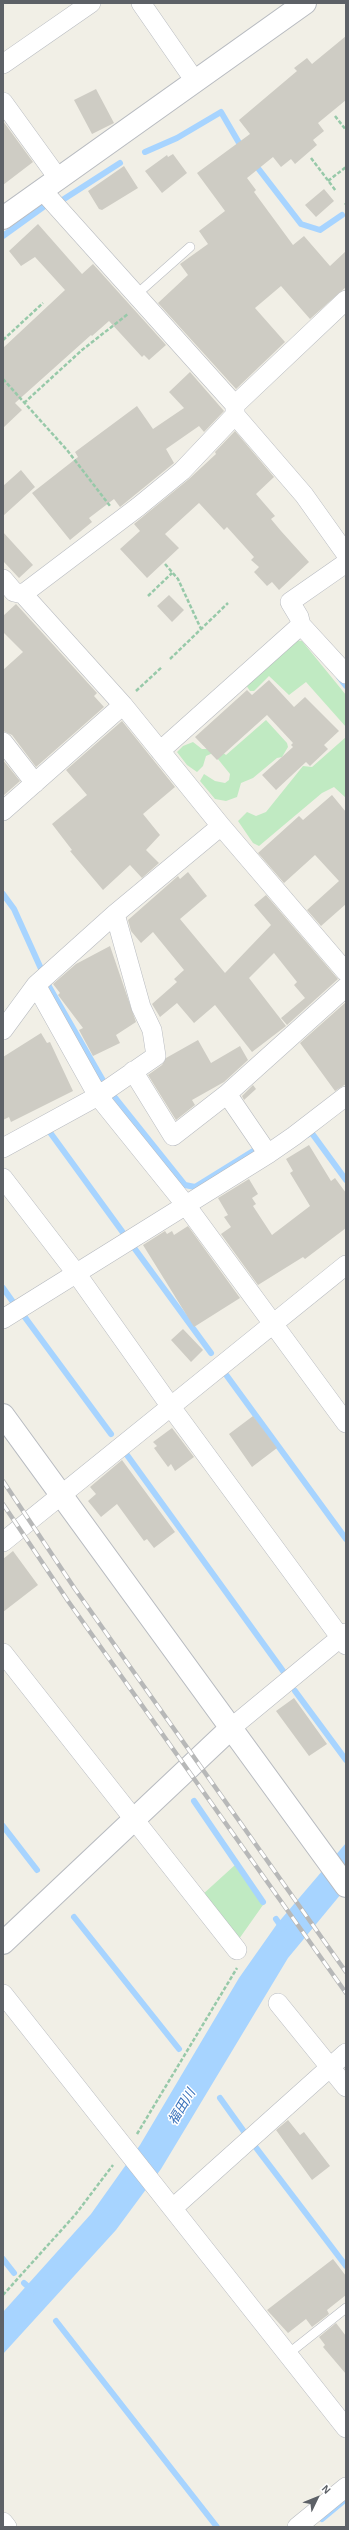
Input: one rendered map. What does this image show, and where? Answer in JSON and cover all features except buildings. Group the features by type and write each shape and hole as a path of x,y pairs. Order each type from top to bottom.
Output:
{"street":[{"path":"3,64 91,3"},
{"path":"141,3 194,81"},
{"path":"3,218 194,81 306,3"},
{"path":"3,102 50,184 140,298 235,410 304,495 346,554"},
{"path":"346,300 235,410 182,471 121,521 11,592 123,705 221,826 346,972"},
{"path":"346,564 290,602 299,617 301,625 346,674"},
{"path":"160,751 301,625"},
{"path":"3,812 123,705"},
{"path":"3,742 35,783"},
{"path":"3,1030 36,986 115,914 221,826"},
{"path":"3,1148 98,1096 156,1056 152,1030 141,1007 115,914"},
{"path":"36,986 98,1096 185,1204 346,1423"},
{"path":"133,1071 174,1136 227,1094 346,987"},
{"path":"227,1094 268,1154"},
{"path":"3,1319 185,1204 268,1154 306,1128 346,1096"},
{"path":"3,1178 76,1273 171,1407 344,1639 231,1728 3,1943"},
{"path":"3,1542 62,1496 273,1322 346,1264"},
{"path":"3,1415 346,1886"},
{"path":"3,1653 237,1950"},
{"path":"3,1994 346,2428"},
{"path":"278,2003 346,2086"},
{"path":"173,2208 346,2053"},
{"path":"297,2527 346,2487"},
{"path":"3,2522 7,2527"}],"lane":[{"path":"140,298 190,247"},
{"path":"288,2354 346,2308"}],"path":[{"path":"335,116 346,130"},
{"path":"311,158 336,191"},
{"path":"328,181 346,167"},
{"path":"24,403 140,298"},
{"path":"3,340 44,303"},
{"path":"3,379 68,450 121,521"},
{"path":"165,564 178,579 200,629"},
{"path":"148,596 172,573"},
{"path":"170,659 228,603"},
{"path":"123,705 162,667"}],"green space":[{"path":"295,640 302,641 346,695 346,727 306,682 289,695 269,676 254,691 250,691 246,685"},
{"path":"266,720 287,743 288,747 282,757 277,758 253,778 241,783 237,797 226,801 215,799 200,781 204,774 215,781 225,783 229,780 230,774 213,753 206,756 203,766 197,772 187,765 177,752 183,746 193,742 202,749 206,749 213,745 226,755"},
{"path":"346,737 346,798 334,787 322,793 259,846 253,843 238,821 247,812 256,816 266,812 303,766 312,767"},
{"path":"235,1865 263,1905 239,1939 202,1895"}],"water":[{"name":"福田川","path":"346,1843 346,1888 288,1958 161,2169 116,2230 3,2354 3,2312 91,2214 140,2145 239,1978 277,1924"}],"waterway":[{"path":"145,152 177,138 221,112 242,148"},
{"path":"64,199 120,163"},
{"path":"254,163 301,224 320,230 342,215"},
{"path":"3,236 46,205"},
{"path":"339,677 346,686"},
{"path":"3,894 14,909 42,971"},
{"path":"47,983 105,1084"},
{"path":"113,1095 185,1185 195,1187 258,1148"},
{"path":"49,1131 124,1234"},
{"path":"307,1135 311,1132 346,1180"},
{"path":"132,1245 211,1353"},
{"path":"3,1288 13,1302"},
{"path":"21,1312 111,1434"},
{"path":"227,1376 346,1539"},
{"path":"127,1455 283,1671"},
{"path":"295,1691 346,1760"},
{"path":"194,1801 263,1902"},
{"path":"3,1826 37,1870"},
{"path":"74,1917 179,2049"},
{"path":"276,1919 283,1929"},
{"path":"220,2098 245,2133"},
{"path":"254,2145 346,2266"},
{"path":"3,2259 14,2273"},
{"path":"24,2283 33,2291"},
{"path":"56,2321 217,2527"},
{"path":"322,2519 346,2499"}],"railway":[{"path":"3,1481 75,1589 346,1972"},
{"path":"3,1504 68,1601 346,1993"}]}
